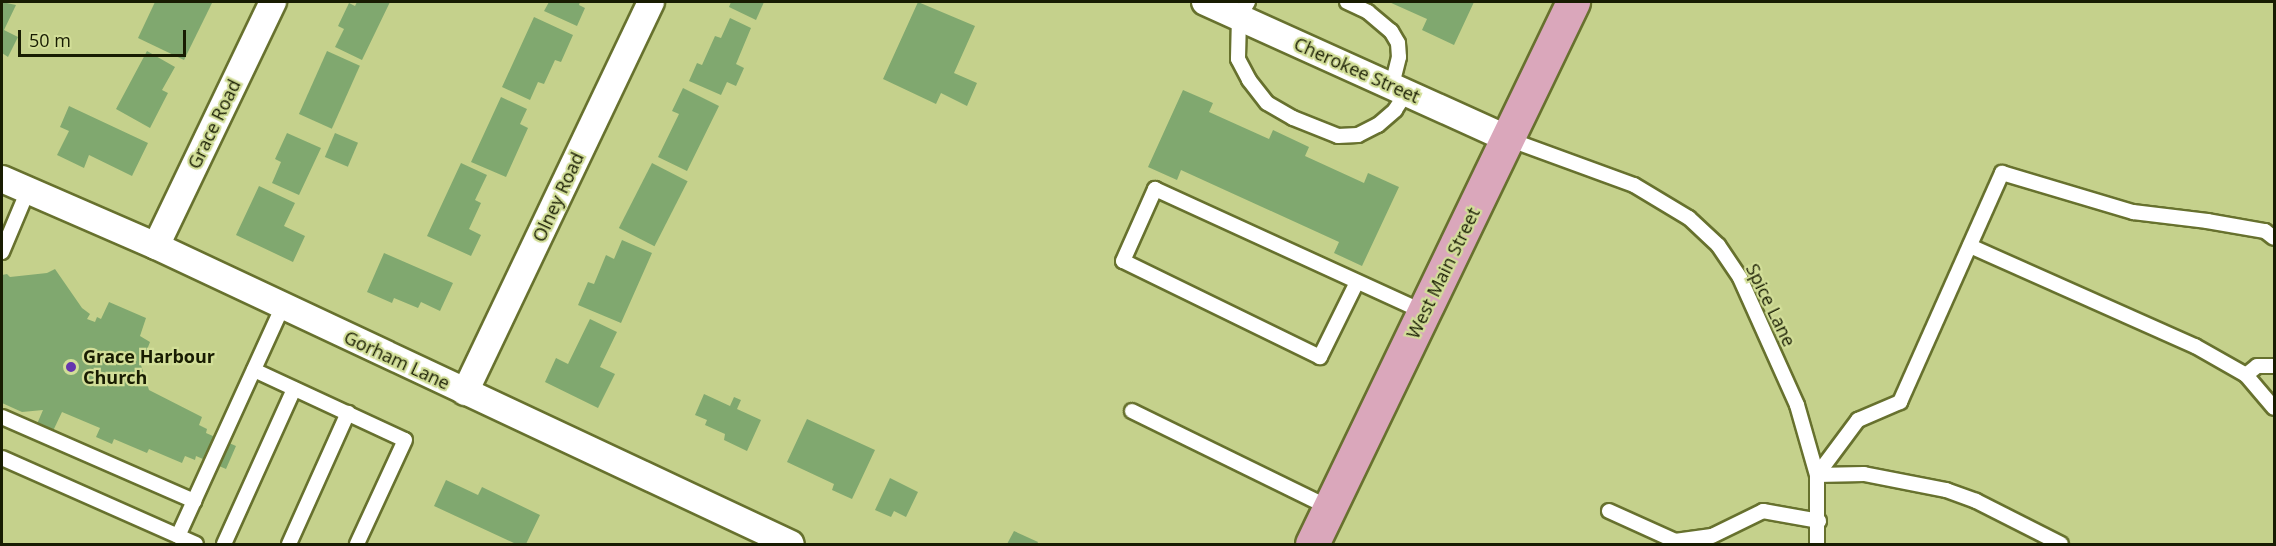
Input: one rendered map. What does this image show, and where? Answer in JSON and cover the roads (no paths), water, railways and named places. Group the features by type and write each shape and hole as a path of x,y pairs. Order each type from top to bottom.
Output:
{"main road":[{"name":"West Main Street","path":"1312,544 1573,2"}],"street":[{"name":"Grace Road","path":"156,246 273,2"},
{"name":"Olney Road","path":"465,392 651,2"},
{"name":"Cherokee Street","path":"1205,2 1244,9 1399,89 1508,139"},
{"name":"Gorham Lane","path":"2,179 156,246 791,544"}],"lane":[{"path":"1244,9 1238,58 1249,80 1267,104 1293,118 1338,136 1359,135 1378,125 1395,110 1399,89 1398,43 1391,31 1368,12 1347,2"},
{"name":"Spice Lane","path":"1508,139 1634,185 1689,218 1718,245 1740,278 1783,369 1797,405 1817,475 1819,521 1817,544"},
{"path":"1817,475 1858,420 1900,402 2002,173 2133,212 2207,220 2265,231 2274,238"},
{"path":"1357,282 1320,357 1123,261 1155,189 1424,312"},
{"path":"2,252 28,190"},
{"path":"1970,246 2195,346 2246,375 2274,408"},
{"path":"178,536 283,306"},
{"path":"2246,375 2257,366 2274,366"},
{"path":"254,370 405,440 357,544"},
{"path":"224,544 294,389"},
{"path":"1132,411 1330,508"},
{"path":"289,544 348,413"},
{"path":"2,417 194,501"},
{"path":"2,458 196,544"},
{"path":"1817,475 1864,474 1946,490 1976,501 2061,544"},
{"path":"1609,511 1675,540 1712,536 1763,511 1819,521"}],"place":[{"name":"Grace Harbour Church","path":"71,367"}]}
